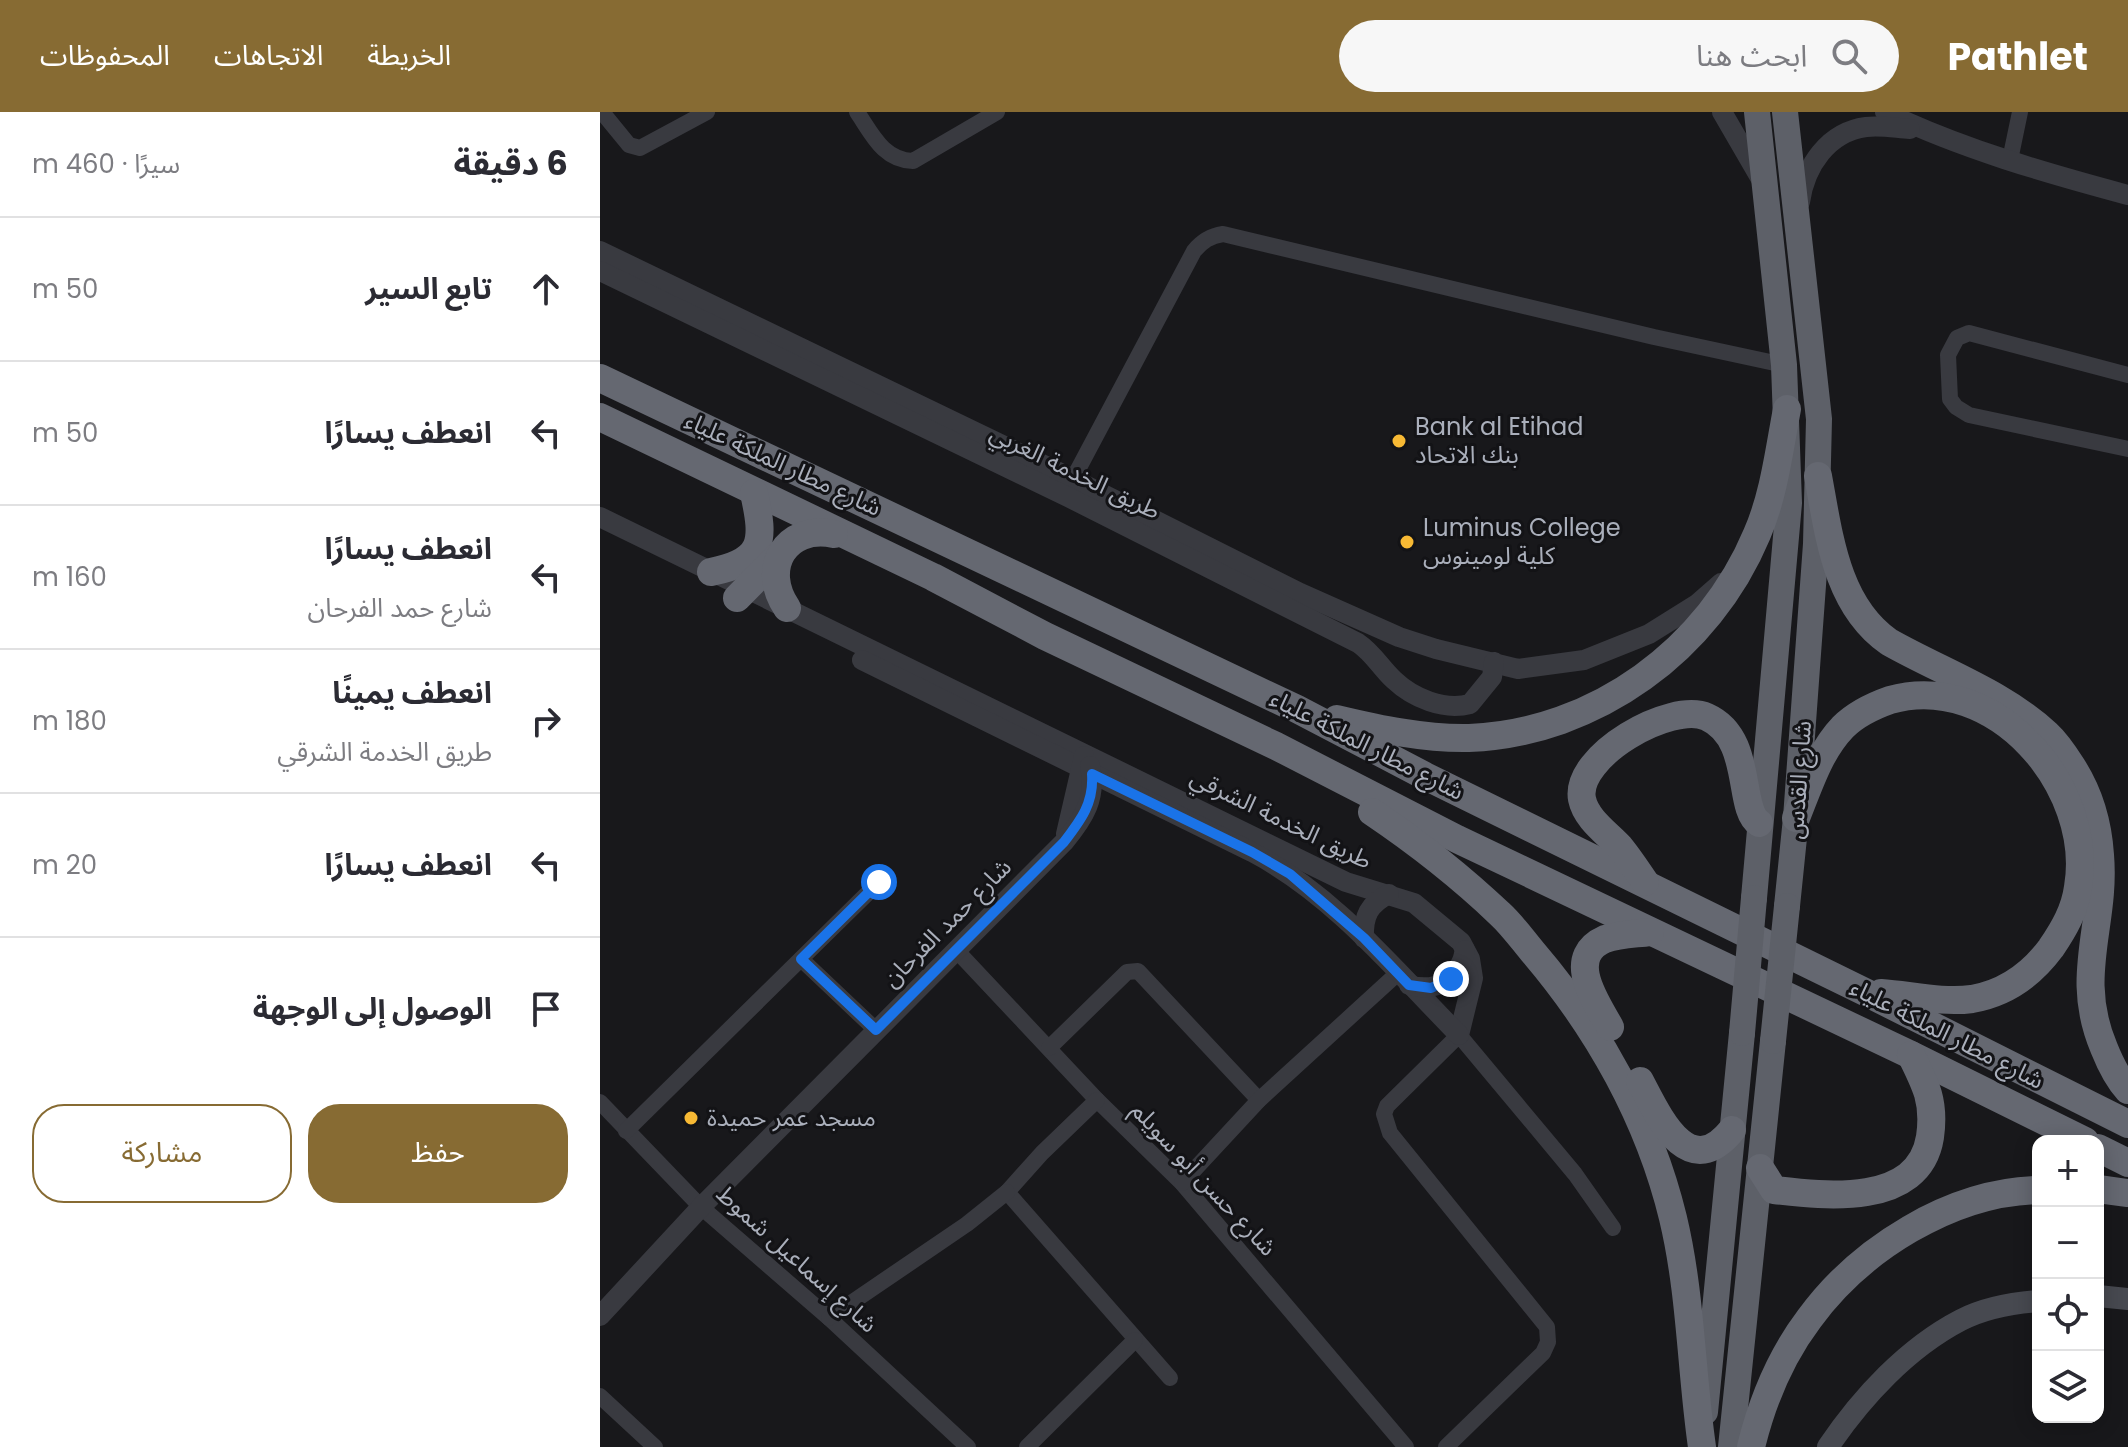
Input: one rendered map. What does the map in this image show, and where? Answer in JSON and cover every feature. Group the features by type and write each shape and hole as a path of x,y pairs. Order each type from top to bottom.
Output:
{"highway":[{"name":"شارع القدس","path":"1702,1447 1789,503 1784,365 1757,112"},
{"name":"شارع القدس","path":"1731,1447 1796,818 1818,476 1817,404 1810,320 1785,112"},
{"name":"شارع مطار الملكة علياء","path":"600,378 1297,709 1425,776 2128,1124"},
{"path":"1297,709 1422,735 1468,738 1546,726 1617,694 1677,650 1722,598 1746,558 1768,505 1787,409"},
{"name":"شارع مطار الملكة علياء","path":"600,417 933,577 1045,636 1276,746 1457,839 2073,1135"},
{"path":"1818,476 1830,541 1849,599 1870,627 1898,647 2023,714 2050,736 2084,786 2095,818 2101,857 2090,957 2090,1007 2110,1064 2128,1090"},
{"path":"711,572 738,565 755,549 761,525 754,493"},
{"path":"741,594 795,539 813,531 842,535"},
{"path":"781,553 775,582 787,608"},
{"path":"1796,818 1821,757 1844,726 1878,704 1902,697 1928,695 1967,704 2014,730 2041,758 2070,812 2078,842 2080,866 2076,899 2061,933 2028,974 2009,987 1971,999 1865,992"},
{"path":"1648,886 1622,849 1594,822 1582,798 1586,773 1594,761 1621,741 1670,717 1690,714 1705,716 1721,728 1736,748 1746,784 1749,811 1759,823"},
{"path":"1276,746 1443,862 1503,917 1560,985 1605,1050 1646,1135 1673,1217 1689,1307 1692,1377 1702,1447"},
{"path":"1650,932 1604,940 1592,949 1584,976 1589,989 1667,1131 1676,1141 1687,1147 1713,1147 1732,1130"},
{"path":"1760,1168 1774,1190 1827,1195 1869,1192 1899,1181 1915,1171 1929,1143 1931,1115 1928,1095 1911,1055"},
{"path":"2104,1151 2128,1163"},
{"path":"1751,1447 1778,1370 1809,1319 1836,1287 1896,1238 1959,1205 2018,1190 2032,1190"},
{"path":"2104,1190 2128,1193"}],"main road":[{"path":"2104,1297 2128,1299"},
{"path":"1828,1447 1854,1411 1887,1375 1917,1350 1961,1320 2010,1303 2032,1301"}],"street":[{"path":"602,112 629,145 636,148 644,148 707,112"},
{"path":"857,112 884,152 913,161 997,112"},
{"path":"1722,112 1763,183"},
{"path":"1885,112 1923,130 2010,160 2128,195"},
{"path":"2010,160 2020,112"},
{"path":"1797,230 1807,172 1819,153 1834,139 1864,127 1923,130"},
{"path":"1073,479 1194,251 1200,243 1216,235 1223,234 1784,365"},
{"name":"طريق الخدمة الغربي","path":"600,251 1073,479 1257,582 1358,643 1398,683 1440,705 1470,704 1492,677 1494,662"},
{"name":"طريق الخدمة الغربي","path":"600,271 1068,497 1257,582 1399,637 1455,654 1518,669 1584,660 1649,634 1697,604 1746,558"},
{"path":"2128,375 1969,333 1957,338 1948,355 1950,399 1969,415 2128,449"},
{"name":"طريق الخدمة الشرقي","path":"601,523 711,572 741,594 787,608 1290,874 1364,938 1459,1035"},
{"name":"طريق الخدمة الشرقي","path":"601,523 1086,765 1346,882 1414,903 1461,942 1465,950"},
{"name":"شارع حمد الفرحان","path":"600,1316 701,1207 1064,842 1086,765"},
{"path":"626,1131 879,882"},
{"path":"1364,938 1363,924 1368,911 1377,900 1389,894"},
{"path":"1182,1183 1259,1100 1404,979 1431,988 1451,979 1458,971 1465,950"},
{"path":"1446,1447 1543,1353 1549,1334 1547,1327 1390,1133 1386,1124 1384,1114 1387,1106 1459,1035 1473,978 1465,950"},
{"name":"شارع حسن أبو سويلم","path":"957,951 1097,1100 1182,1183 1406,1447"},
{"path":"801,959 876,1030"},
{"path":"1049,1048 1127,972 1138,971 1259,1100"},
{"path":"1459,1035 1575,1174 1613,1228"},
{"path":"829,1318 967,1224 1007,1192 1097,1100"},
{"name":"شارع إسماعيل شموط","path":"600,1102 701,1207 829,1318 968,1447"},
{"path":"1007,1192 1170,1378"},
{"path":"1027,1447 1135,1340"},
{"path":"600,1396 655,1447"}],"place":[{"name":"Bank al Etihad بنك الاتحاد","path":"1399,441"},
{"name":"Luminus College كلية لومينوس","path":"1407,542"},
{"name":"مسجد عمر حميدة","path":"691,1118"}],"route":[{"path":"879,882 801,959 876,1030 1064,842 1090,804 1092,774 1252,852 1290,874 1364,938 1409,985 1431,988 1451,979"}]}
